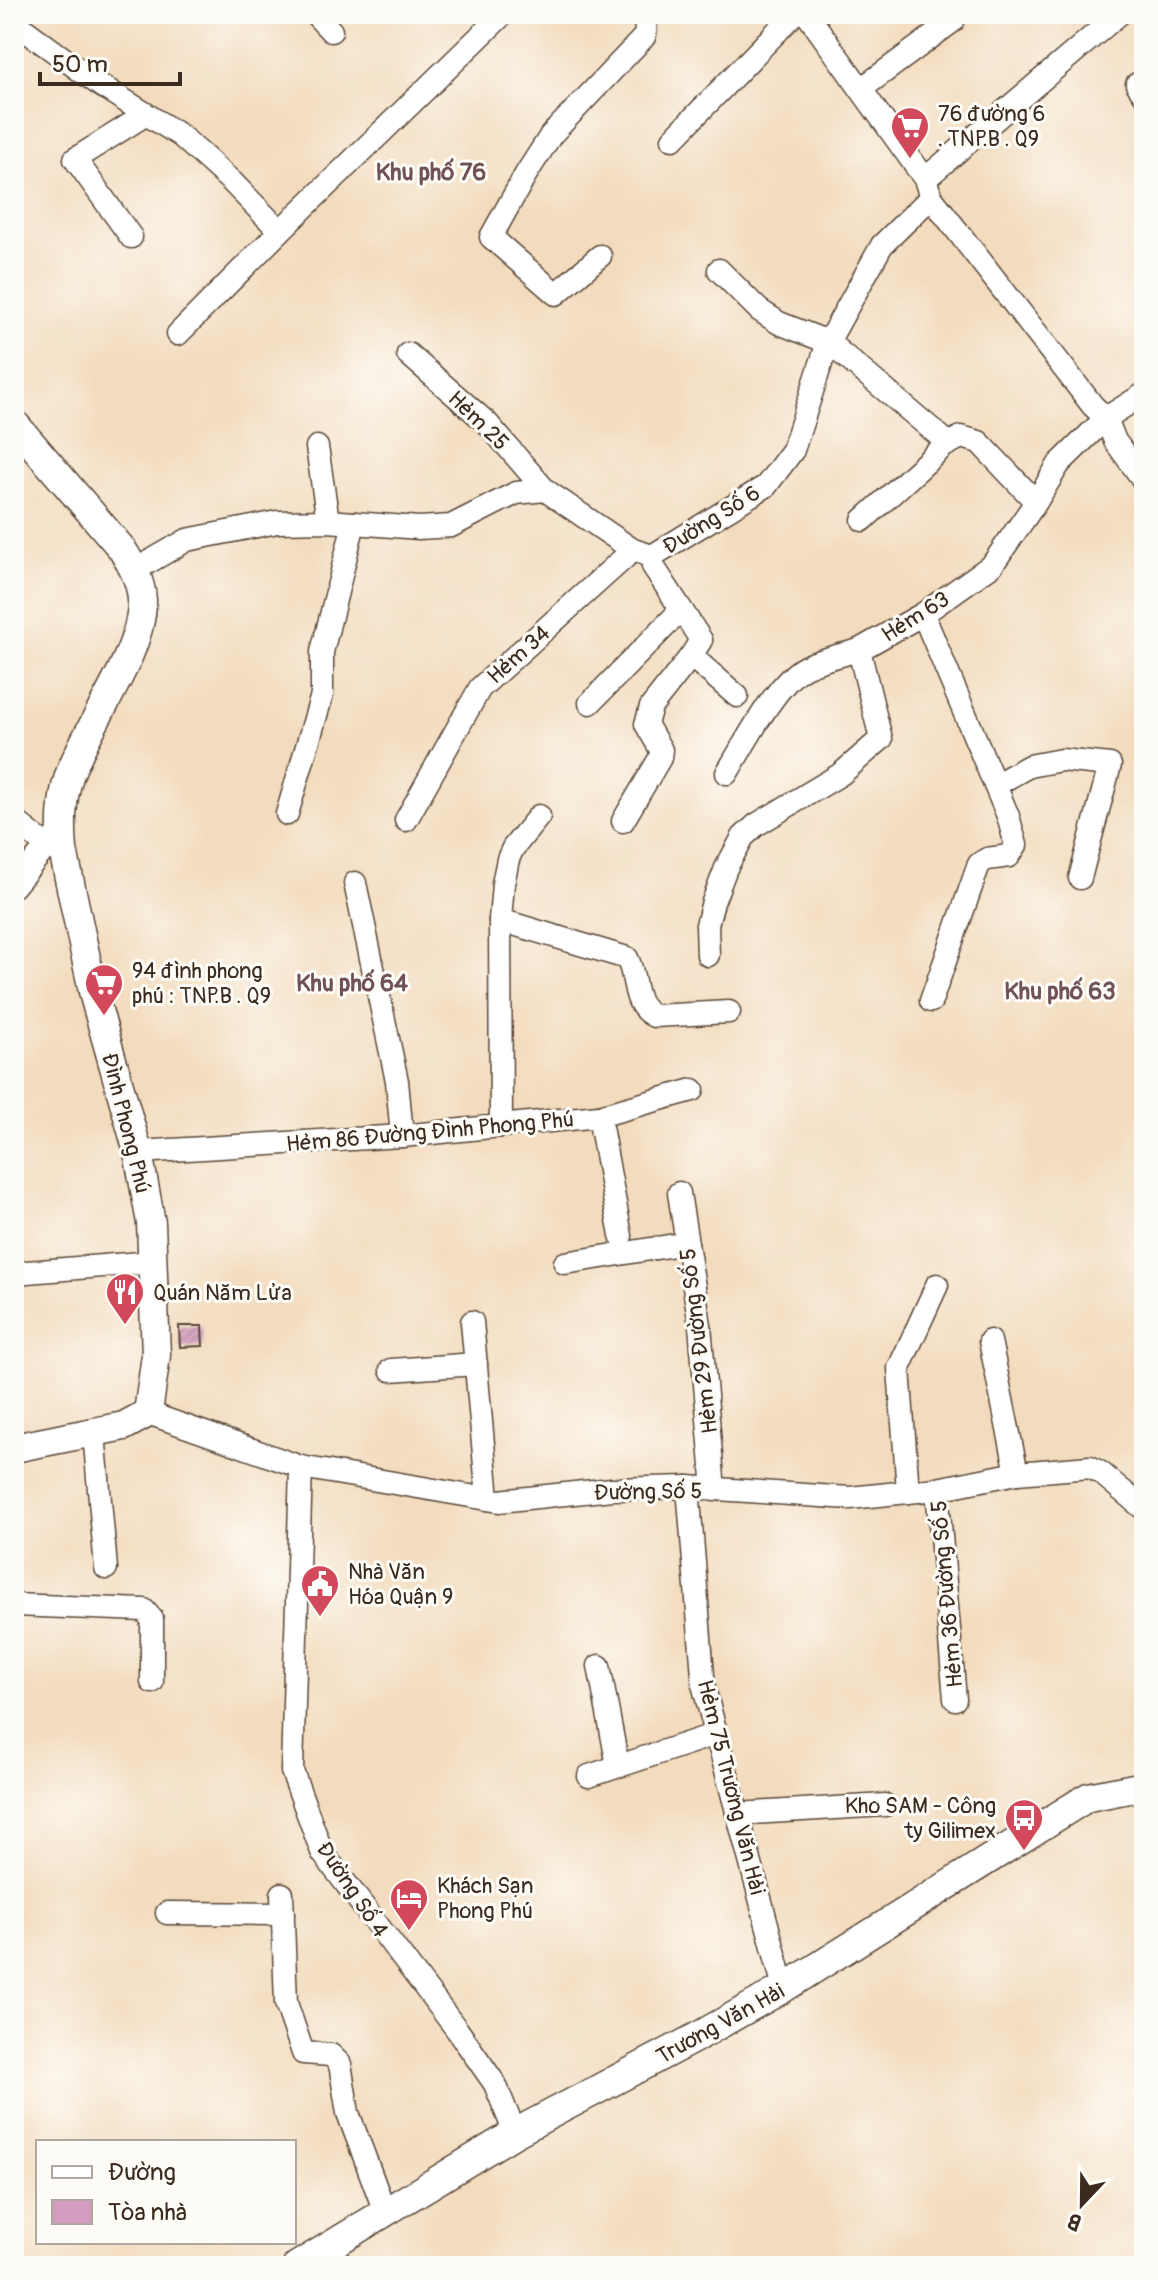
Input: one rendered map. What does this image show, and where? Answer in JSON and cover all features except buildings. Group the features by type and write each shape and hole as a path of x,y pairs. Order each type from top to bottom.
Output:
{"street":[{"path":"315,14 331,31"},
{"path":"178,334 503,14"},
{"path":"600,256 556,294 491,237 551,135 644,37 646,23 640,14"},
{"path":"673,139 794,14"},
{"path":"807,14 928,188 1093,406 1106,418 1115,441 1144,481"},
{"name":"Đường Số 6","path":"545,490 642,553 766,486 793,450 828,342 882,245 928,188 1119,14"},
{"path":"861,89 953,21"},
{"path":"14,22 100,85 181,136 280,231"},
{"path":"131,237 75,159 145,115"},
{"path":"719,270 759,310 779,323 828,342 948,443"},
{"name":"Hẻm 25","path":"408,354 487,423 545,490"},
{"name":"Hẻm 63","path":"708,955 707,925 713,902 726,868 743,837 756,825 841,774 881,739 859,650 923,614 992,565 1059,464 1106,418 1144,394"},
{"name":"Đình Phong Phú","path":"14,423 122,549 135,570 142,599 139,623 130,651 69,776 54,837 63,850 94,996 138,1152 151,1223 156,1355 148,1413"},
{"path":"863,520 948,443 961,437 979,442 1036,502"},
{"path":"317,447 328,521"},
{"path":"135,570 187,540 277,522 328,521 419,528 451,526 516,493 545,490"},
{"path":"287,814 322,695 322,652 354,523"},
{"path":"623,821 660,758 661,750 646,724 651,707 701,640 642,553"},
{"name":"Hẻm 34","path":"406,820 480,688 642,553"},
{"path":"590,703 681,610"},
{"path":"923,614 1008,816 1015,849 1009,856 987,859 979,864 931,1001"},
{"path":"727,773 771,702 795,673 815,663 859,650"},
{"path":"691,656 737,696"},
{"path":"995,785 1029,766 1061,760 1110,765 1080,878"},
{"path":"501,1126 500,920 508,859 539,816"},
{"path":"14,820 54,837 14,886"},
{"path":"355,883 397,1081 402,1136"},
{"path":"500,920 627,958 638,1002 644,1011 654,1016 729,1012"},
{"path":"599,1116 693,1090"},
{"name":"Hẻm 86 Đường Đình Phong Phú","path":"138,1152 402,1136 599,1116 621,1236"},
{"name":"Hẻm 29 Đường Số 5","path":"679,1193 700,1325 714,1490"},
{"path":"565,1263 687,1243"},
{"path":"14,1273 153,1262"},
{"path":"908,1492 899,1368 937,1285"},
{"path":"472,1322 488,1499"},
{"path":"990,1341 1017,1473"},
{"path":"391,1370 476,1364"},
{"path":"14,1448 124,1426 148,1413"},
{"name":"Đường Số 5","path":"148,1413 301,1467 499,1501 612,1489 688,1487 836,1498 937,1489 1017,1473 1090,1467 1144,1509"},
{"path":"94,1433 106,1568"},
{"name":"Đường Số 4","path":"301,1467 292,1771 322,1852 495,2084 515,2133"},
{"name":"Hẻm 75 Trương Văn Hải","path":"688,1487 704,1688 784,1988"},
{"name":"Hẻm 36 Đường Số 5","path":"937,1489 955,1699"},
{"path":"14,1605 144,1610 152,1619 152,1682"},
{"path":"599,1666 618,1766"},
{"path":"589,1776 716,1734"},
{"name":"Trương Văn Hải","path":"297,2266 515,2133 784,1988 1088,1797 1144,1786"},
{"path":"737,1814 885,1805"},
{"path":"167,1913 282,1904 286,2003 294,2027 303,2053 331,2055 340,2064 348,2113 385,2212"}],"place":[{"name":"76 đường 6 . TNP.B . Q9","path":"910,160"},
{"name":"94 đình phong phú : TNP.B . Q9","path":"104,1017"},
{"name":"Quán Năm Lửa","path":"125,1326"},
{"name":"Nhà Văn Hóa Quận 9","path":"320,1618"},
{"name":"Kho SAM - Công ty Gilimex","path":"1024,1852"},
{"name":"Khách Sạn Phong Phú","path":"409,1932"}],"district":[{"name":"Khu phố 76","path":"431,172"},
{"name":"Khu phố 64","path":"352,983"},
{"name":"Khu phố 63","path":"1060,991"}]}
